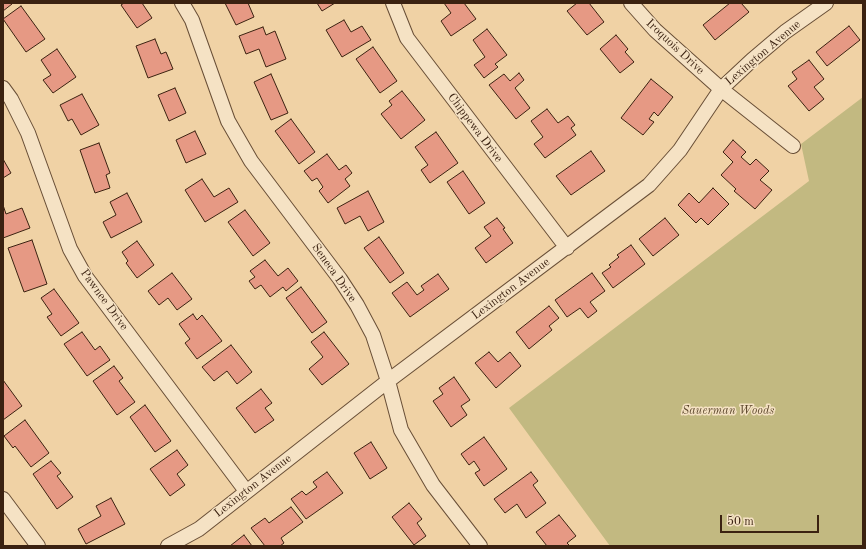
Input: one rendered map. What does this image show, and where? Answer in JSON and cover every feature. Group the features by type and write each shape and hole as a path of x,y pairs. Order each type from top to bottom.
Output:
{"street":[{"name":"Seneca Drive","path":"182,3 192,20 228,121 251,161 340,279 357,305 373,335 388,382 400,430 433,486 480,546"},
{"name":"Chippewa Drive","path":"393,3 407,38 567,248"},
{"name":"Iroquois Drive","path":"630,3 655,30 721,89 793,146"},
{"name":"Lexington Avenue","path":"168,546 198,529 388,382 649,185 680,150 721,89 785,32 826,3"},
{"name":"Pawnee Drive","path":"3,88 11,98 28,133 70,249 85,276 246,491"},
{"path":"3,499 38,546"}],"green space":[{"name":"Sauerman Woods","path":"863,97 863,546 610,546 509,408 809,181 801,144"}],"building":[{"path":"3,3 11,3 12,4 3,11"},
{"path":"124,3 142,3 152,18 137,28 121,5"},
{"path":"225,3 248,3 254,17 236,25"},
{"path":"317,3 335,3 322,11"},
{"path":"444,3 464,3 476,19 451,36 441,21 451,13"},
{"path":"577,3 589,3 604,22 587,35 567,11"},
{"path":"730,3 741,3 749,12 715,40 703,25"},
{"path":"21,6 45,39 26,52 3,19"},
{"path":"344,20 351,32 362,26 371,40 342,57 326,30"},
{"path":"849,26 860,40 827,66 816,52"},
{"path":"263,27 266,35 275,31 286,59 266,67 259,49 246,54 239,36"},
{"path":"487,29 507,55 495,64 498,67 484,78 474,65 485,57 473,40"},
{"path":"616,35 628,49 625,52 634,62 620,73 600,49"},
{"path":"155,39 161,54 166,52 173,69 148,78 136,46"},
{"path":"373,47 397,81 380,93 356,59"},
{"path":"57,49 76,77 53,93 43,80 51,75 41,60"},
{"path":"809,60 824,79 814,87 824,99 809,111 788,86 797,79 792,72"},
{"path":"519,73 524,80 515,88 530,108 516,119 489,85 504,74 510,81"},
{"path":"271,74 288,113 271,120 254,82"},
{"path":"651,79 673,97 658,116 654,112 649,119 654,122 643,135 621,118"},
{"path":"175,88 186,113 169,121 158,95"},
{"path":"402,91 425,120 401,139 381,114 392,105 389,101"},
{"path":"82,94 99,125 81,135 72,119 68,121 60,105"},
{"path":"547,109 558,123 568,116 575,125 571,128 576,135 545,158 534,144 543,137 531,121"},
{"path":"291,119 315,152 299,164 275,131"},
{"path":"195,131 206,154 186,163 176,140"},
{"path":"436,132 458,163 430,183 421,170 428,165 415,147"},
{"path":"733,140 746,152 741,157 750,165 756,159 769,171 760,180 772,190 755,209 734,191 736,189 721,175 733,162 723,152"},
{"path":"99,143 110,173 106,175 110,188 95,193 80,150"},
{"path":"591,151 605,171 571,195 556,176"},
{"path":"327,154 339,170 346,165 352,173 345,179 350,186 328,203 319,191 323,187 317,178 312,181 304,171"},
{"path":"3,159 11,173 3,178"},
{"path":"463,171 485,203 469,214 447,182"},
{"path":"202,179 214,197 229,188 238,202 205,222 185,190"},
{"path":"713,188 729,204 708,225 701,218 696,223 678,205 689,193 699,203"},
{"path":"368,191 384,222 368,231 360,216 345,224 337,208"},
{"path":"127,193 142,222 111,238 103,222 116,215 110,202"},
{"path":"3,205 6,214 22,208 30,228 3,238"},
{"path":"245,210 270,243 253,256 228,222"},
{"path":"497,218 505,228 503,229 513,243 486,263 475,248 491,236 484,227"},
{"path":"665,218 679,235 653,256 639,239"},
{"path":"379,237 404,273 390,283 364,248"},
{"path":"32,240 47,284 24,292 8,248"},
{"path":"137,241 154,265 137,278 126,263 128,261 122,252"},
{"path":"631,245 645,264 613,288 602,273 611,267 609,265 619,257 617,255"},
{"path":"265,260 278,276 288,268 298,281 286,291 283,287 270,297 261,285 255,289 249,281 255,277 250,271"},
{"path":"172,273 192,299 177,310 168,298 159,305 148,291"},
{"path":"592,273 605,291 590,302 597,311 588,318 580,308 567,317 555,300"},
{"path":"438,274 449,289 410,317 392,293 407,282 417,295 424,290 421,286"},
{"path":"301,287 327,322 312,333 286,298"},
{"path":"54,289 79,323 61,336 47,317 52,314 41,298"},
{"path":"549,306 559,318 549,326 552,330 529,349 516,332"},
{"path":"193,314 197,320 202,315 222,341 197,359 185,343 190,339 179,324"},
{"path":"82,332 95,350 100,346 110,360 87,376 64,344"},
{"path":"324,332 349,364 322,385 309,369 323,357 311,342"},
{"path":"231,345 252,372 237,384 227,371 214,381 202,367"},
{"path":"489,352 498,362 510,352 521,366 496,388 475,363"},
{"path":"114,366 123,378 119,381 135,402 117,415 93,381"},
{"path":"454,377 470,400 461,406 467,415 451,427 433,401 443,394 439,388"},
{"path":"3,380 22,406 3,420"},
{"path":"261,389 272,403 265,408 274,420 255,433 236,408"},
{"path":"145,405 171,441 155,452 130,417"},
{"path":"25,420 49,453 31,467 15,446 13,448 4,436"},
{"path":"484,437 507,469 484,486 475,473 480,470 474,461 469,465 461,454"},
{"path":"371,442 387,468 370,479 354,453"},
{"path":"177,450 188,465 177,474 185,485 170,496 150,469"},
{"path":"51,461 61,473 57,476 73,497 57,509 33,474"},
{"path":"327,472 343,493 306,519 291,499 302,491 306,495 317,487 313,482"},
{"path":"531,472 538,481 533,485 546,503 526,518 517,504 505,513 494,499"},
{"path":"111,498 125,524 86,544 78,529 101,516 96,506"},
{"path":"409,503 422,519 417,523 426,536 414,545 392,517"},
{"path":"291,507 303,522 281,538 284,543 280,546 265,546 251,528 265,518 269,523"},
{"path":"559,515 576,536 567,543 570,546 547,546 536,532"},
{"path":"244,535 252,546 230,546"}]}
